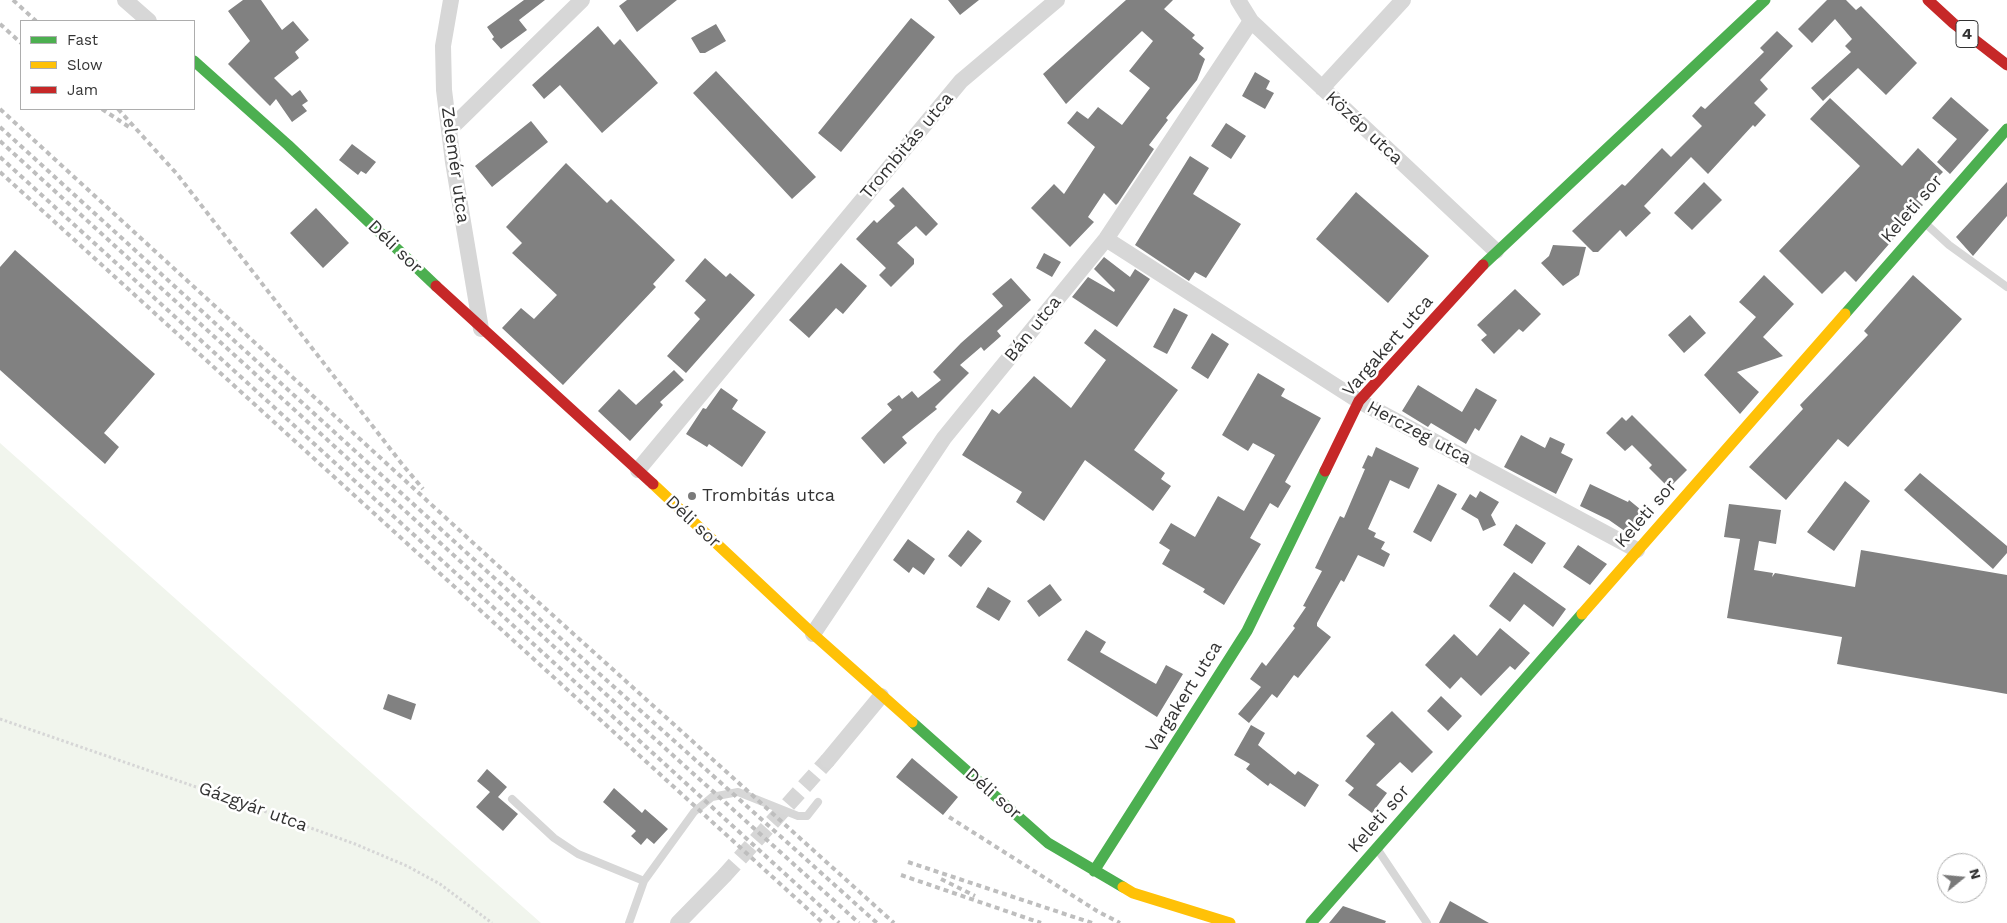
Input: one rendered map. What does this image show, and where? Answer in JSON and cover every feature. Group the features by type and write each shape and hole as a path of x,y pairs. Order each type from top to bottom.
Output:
{"street":[{"path":"125,0 147,20"},
{"name":"Zelemér utca","path":"452,0 443,46 444,90 481,329"},
{"path":"449,130 582,0"},
{"name":"Trombitás utca","path":"638,470 961,81 1057,0"},
{"name":"Közép utca","path":"1238,0 1251,21 1496,251"},
{"path":"1322,88 1403,0"},
{"name":"Vargakert utca","path":"1094,871 1247,631 1359,401 1496,251 1765,0"},
{"name":"4","path":"1928,0 1953,24 2007,65"},
{"name":"Bán utca","path":"813,634 944,438 1106,239 1251,21"},
{"name":"Déli sor","path":"195,63 288,146 481,329 638,470 813,634 1048,843 1133,893 1230,923"},
{"name":"Keleti sor","path":"1311,923 2007,129"},
{"name":"Herczeg utca","path":"1106,239 1359,401 1637,550"},
{"path":"828,760 881,696"},
{"path":"678,923 724,876"}],"lane":[{"path":"1924,222 1949,245 2007,287"},
{"path":"629,923 644,880 694,812 712,798 738,792 798,816 807,816 818,802"},
{"path":"512,799 554,838 578,854 644,880"},
{"path":"1377,848 1427,923"}],"path":[{"name":"Gázgyár utca","path":"0,719 225,797 407,866 440,884 492,923"}],"shaded area":[{"path":"0,443 541,923 0,923"}],"building":[{"path":"243,0 261,0 282,30 293,21 309,40 295,52 299,58 274,78 292,96 300,90 308,101 302,105 307,111 292,122 276,99 270,106 228,64 250,41 228,11"},
{"path":"524,0 545,0 519,20 527,30 501,49 492,39 494,37 487,27"},
{"path":"627,0 677,0 637,32 619,6"},
{"path":"948,0 979,0 960,15"},
{"path":"1126,0 1173,0 1164,9 1195,35 1192,38 1204,48 1199,54 1205,59 1197,80 1166,118 1168,120 1149,145 1154,149 1118,203 1116,205 1104,193 1088,217 1094,222 1070,247 1031,208 1054,184 1064,194 1095,147 1067,123 1077,111 1088,119 1098,107 1122,125 1150,88 1129,71 1153,41 1142,31 1066,104 1043,74"},
{"path":"1827,0 1846,0 1856,10 1861,6 1917,63 1886,95 1858,68 1823,101 1811,88 1851,52 1845,46 1852,39 1835,19 1812,43 1798,29"},
{"path":"911,18 935,37 841,152 818,133"},
{"path":"716,24 726,41 705,53 700,53 691,38"},
{"path":"598,26 614,45 620,39 658,83 602,133 560,85 544,99 532,85"},
{"path":"1777,31 1793,46 1760,80 1768,89 1754,103 1766,115 1755,127 1753,125 1708,174 1691,157 1644,206 1651,213 1626,237 1620,230 1598,252 1593,252 1572,231 1622,184 1625,186 1662,148 1671,157 1702,126 1692,116 1701,106 1705,109 1764,52 1760,48"},
{"path":"716,71 816,177 792,199 693,93"},
{"path":"1255,72 1270,81 1266,89 1274,93 1265,109 1242,96"},
{"path":"1951,97 1989,130 1950,174 1937,162 1957,139 1932,118"},
{"path":"1830,98 1902,166 1918,148 1943,172 1916,199 1923,205 1856,282 1845,271 1822,294 1779,251 1860,166 1810,119"},
{"path":"531,121 548,142 492,187 475,166"},
{"path":"1226,123 1246,136 1231,159 1211,146"},
{"path":"352,144 376,162 366,174 361,171 358,175 339,160"},
{"path":"1190,156 1209,168 1193,194 1241,224 1206,278 1195,272 1189,281 1135,245"},
{"path":"566,163 607,203 611,199 675,260 653,284 656,287 563,385 502,328 521,308 534,319 557,295 512,253 522,243 506,227"},
{"path":"1704,182 1722,200 1692,230 1674,213"},
{"path":"2007,182 2007,216 1973,256 1956,237"},
{"path":"903,187 938,224 926,236 916,226 897,243 914,259 914,264 891,287 879,275 886,268 856,239 874,220 877,223 895,206 889,200"},
{"path":"1356,192 1429,256 1388,303 1316,239"},
{"path":"316,208 349,243 323,268 290,233"},
{"path":"1553,245 1586,247 1579,275 1563,286 1541,263 1549,256"},
{"path":"15,250 155,374 104,433 119,447 105,464 0,370 0,267"},
{"path":"1044,253 1061,262 1052,277 1036,268"},
{"path":"1104,257 1130,277 1135,269 1150,279 1117,327 1072,297 1088,277 1114,292 1115,290 1094,269"},
{"path":"705,258 726,277 730,273 755,295 686,373 667,356 700,319 694,313 706,300 685,281"},
{"path":"841,263 867,286 843,314 836,308 809,338 789,320"},
{"path":"1764,275 1794,304 1763,337 1783,356 1737,372 1759,392 1740,414 1704,375 1756,317 1739,302"},
{"path":"1913,275 1962,319 1848,447 1838,439 1786,500 1749,467 1803,409 1800,405 1868,335 1864,331"},
{"path":"1011,278 1031,300 997,331 1001,336 984,351 981,347 960,365 969,373 935,407 937,409 902,437 907,443 884,464 861,438 892,410 887,404 899,395 902,399 912,391 918,398 941,380 933,372 961,343 1003,306 992,294"},
{"path":"1515,289 1541,314 1523,332 1519,329 1494,354 1481,340 1487,335 1477,325"},
{"path":"1174,308 1188,315 1167,354 1153,347"},
{"path":"1690,315 1706,333 1684,353 1668,335"},
{"path":"1095,329 1178,390 1134,450 1165,473 1161,479 1171,486 1153,511 1085,460 1044,521 1016,502 1022,492 962,455 992,409 999,414 1034,376 1071,408 1106,360 1084,343"},
{"path":"1212,333 1229,344 1208,379 1191,368"},
{"path":"674,370 684,380 660,402 663,405 630,441 598,411 619,389 636,405"},
{"path":"1258,373 1285,389 1281,396 1321,418 1285,482 1291,486 1278,508 1270,503 1250,538 1261,544 1224,605 1203,592 1205,589 1162,564 1170,550 1159,543 1171,523 1195,537 1218,496 1244,511 1275,455 1253,443 1248,451 1222,435"},
{"path":"1418,385 1462,412 1476,388 1497,400 1479,431 1475,428 1466,444 1431,423 1428,427 1402,411"},
{"path":"721,388 738,400 732,409 766,432 742,467 709,444 707,447 686,434 703,408 706,409"},
{"path":"1632,415 1687,470 1669,488 1649,468 1652,465 1632,445 1625,451 1606,433 1622,417 1626,421"},
{"path":"1521,435 1545,448 1550,437 1565,444 1561,453 1573,459 1556,494 1504,467"},
{"path":"1376,447 1419,468 1409,489 1390,480 1368,529 1376,533 1374,537 1385,542 1381,549 1390,554 1384,567 1358,555 1344,582 1341,580 1317,623 1317,626 1331,637 1298,678 1294,675 1277,698 1272,694 1249,723 1238,714 1261,687 1250,679 1262,662 1266,666 1295,628 1293,626 1306,607 1303,606 1322,571 1315,568 1340,516 1344,518 1365,469 1362,468 1368,455 1372,457"},
{"path":"1920,473 2007,546 2007,553 1993,569 1904,490"},
{"path":"1845,481 1870,501 1834,551 1807,532"},
{"path":"1438,484 1457,494 1431,542 1413,532"},
{"path":"1590,484 1628,502 1629,500 1646,514 1629,534 1609,520 1580,506"},
{"path":"1480,491 1499,502 1491,515 1496,525 1483,531 1478,519 1461,509 1470,494 1476,498"},
{"path":"1729,504 1781,510 1776,544 1759,541 1754,570 1773,573 1772,577 1775,573 1855,587 1861,550 2007,575 2007,694 1837,664 1842,637 1727,618 1740,539 1724,537"},
{"path":"1516,524 1546,543 1532,564 1503,545"},
{"path":"968,530 982,541 961,567 948,556"},
{"path":"908,539 935,559 924,575 913,567 909,573 893,560"},
{"path":"1578,545 1607,564 1590,585 1563,567"},
{"path":"1514,572 1566,609 1553,627 1524,604 1510,622 1489,606"},
{"path":"1050,584 1062,600 1039,617 1027,601"},
{"path":"988,587 1011,601 999,621 976,607"},
{"path":"1500,628 1530,653 1515,670 1510,666 1481,696 1461,677 1450,689 1425,665 1454,634 1477,656"},
{"path":"1086,630 1106,642 1100,652 1156,684 1166,665 1183,674 1157,717 1067,660"},
{"path":"388,694 416,704 411,720 383,709"},
{"path":"1441,696 1462,716 1448,731 1427,711"},
{"path":"1392,711 1433,752 1412,773 1400,762 1376,785 1387,793 1372,813 1348,795 1354,788 1345,781 1375,744 1366,736"},
{"path":"1251,725 1265,733 1258,745 1295,775 1298,771 1319,785 1305,807 1270,783 1268,786 1246,769 1250,764 1234,755"},
{"path":"912,758 958,797 943,815 896,777"},
{"path":"487,769 507,787 498,797 518,814 503,831 476,807 490,792 477,781"},
{"path":"614,788 642,813 645,809 668,829 654,844 647,838 641,845 631,836 636,831 603,802"},
{"path":"1450,901 1489,923 1439,923"},
{"path":"1343,906 1386,921 1385,923 1329,923"}],"tunnel":[{"path":"724,876 828,760"}],"railway":[{"path":"13,0 35,20"},
{"path":"0,24 20,42"},
{"path":"0,109 506,573 894,923"},
{"path":"104,110 129,127"},
{"path":"119,110 177,174 423,489"},
{"path":"0,127 593,668 877,923"},
{"path":"0,141 859,923"},
{"path":"0,157 839,923"},
{"path":"0,172 823,923"},
{"path":"949,817 1097,911 1120,923"},
{"path":"908,862 1092,923"},
{"path":"901,875 1041,923"},
{"path":"941,879 975,896"}],"traffic: fast":[{"path":"1483,265 1765,0"},
{"path":"195,62 288,145 436,286"},
{"path":"1845,314 2007,129"},
{"path":"1094,871 1247,631 1325,471"},
{"path":"1311,923 1582,614"},
{"path":"912,722 1048,843 1123,887"}],"traffic: slow":[{"path":"1582,614 1845,314"},
{"path":"653,484 813,634 912,722"},
{"path":"1123,887 1133,893 1230,923"}],"traffic: jam":[{"path":"1928,0 1953,23 2007,65"},
{"path":"1325,471 1359,401 1483,265"},
{"path":"436,286 653,484"}],"place":[{"name":"Trombitás utca","path":"692,496"}]}
